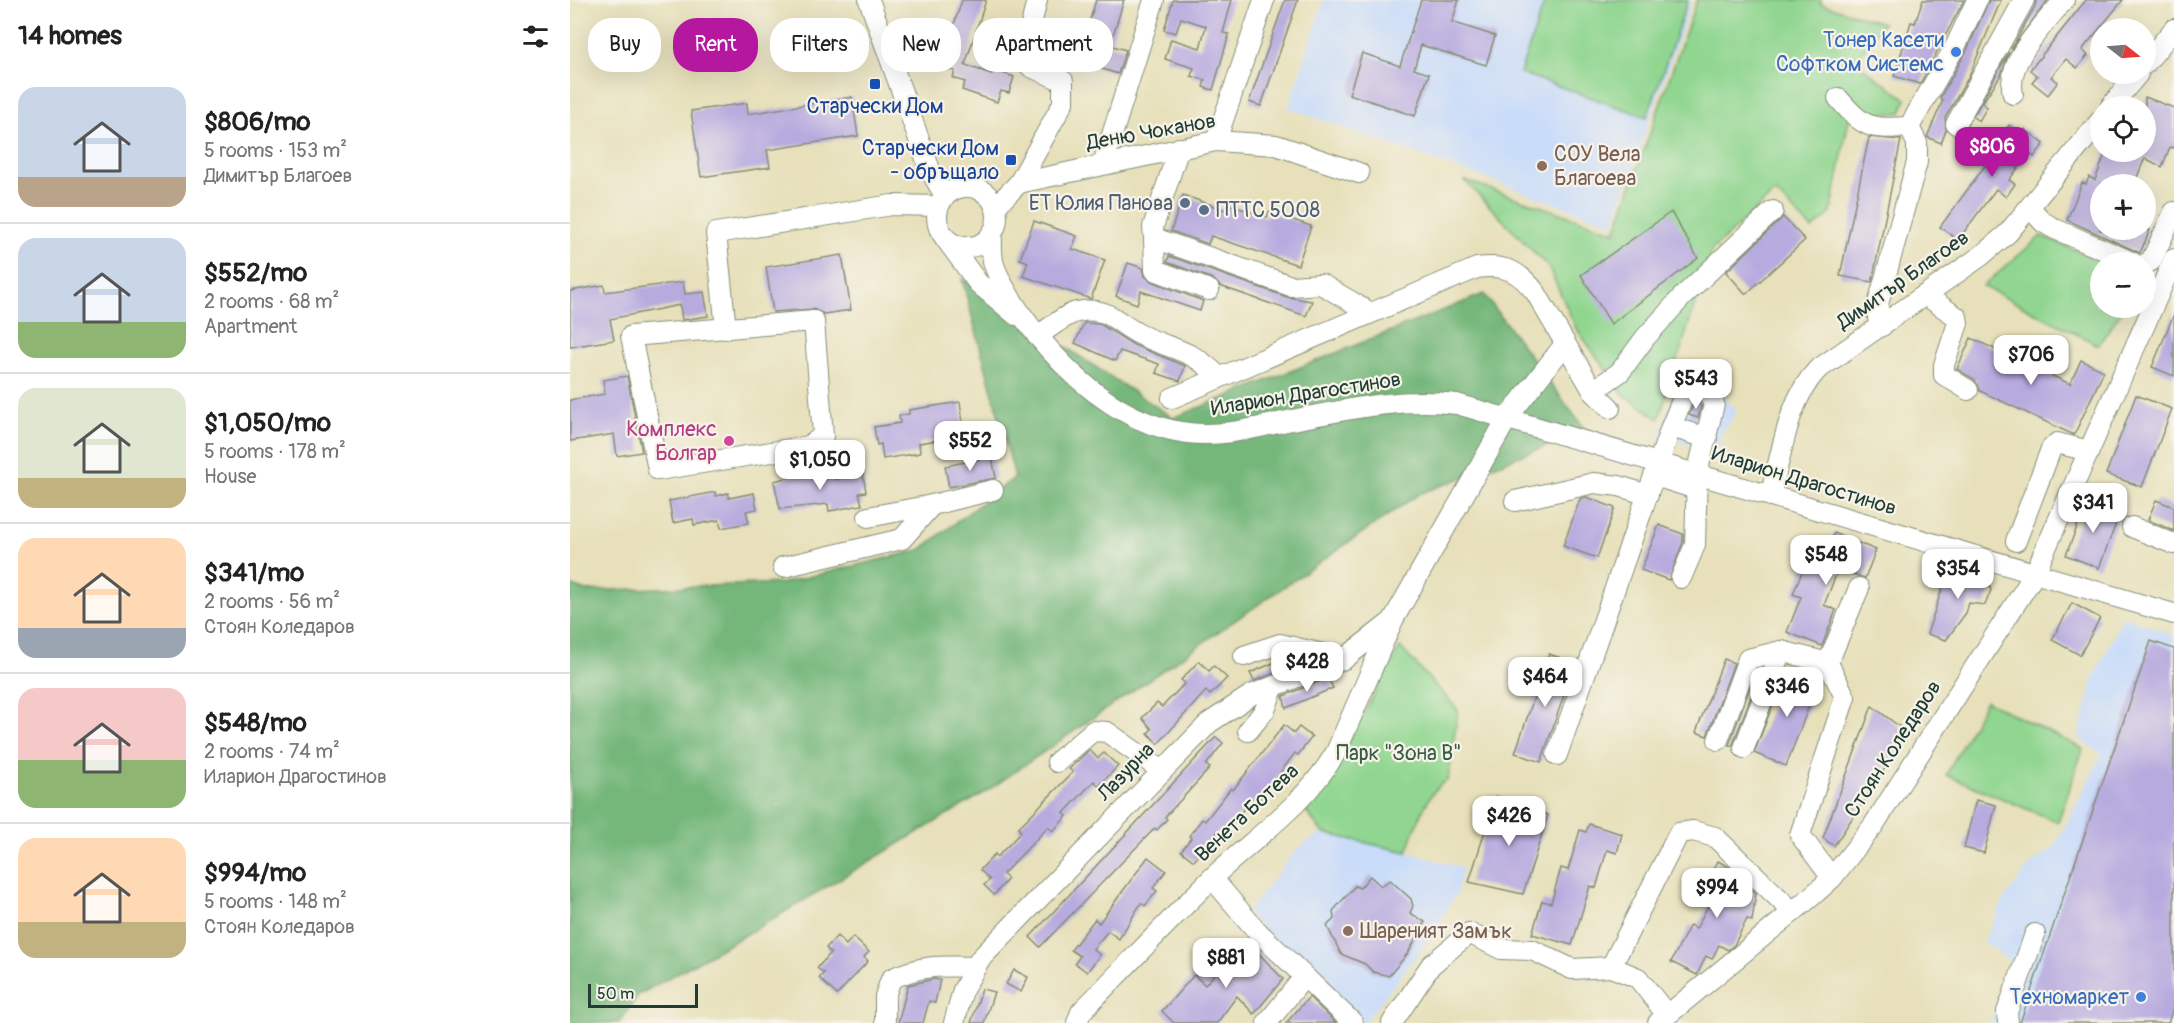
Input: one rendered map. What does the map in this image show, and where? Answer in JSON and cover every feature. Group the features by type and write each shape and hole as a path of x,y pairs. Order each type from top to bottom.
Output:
{"street":[{"path":"726,329 716,233 892,205 942,201 958,188 973,188 986,194 995,207 996,225 992,233 978,245 970,247 952,244 945,238 937,223 942,201 869,0"},
{"path":"995,207 1019,183 1063,103 1063,81 1031,67 1023,59 1037,0"},
{"path":"1102,164 1154,0"},
{"path":"1216,141 1264,0"},
{"path":"1909,127 1956,45 1977,0"},
{"path":"1956,124 2024,0"},
{"path":"2013,94 2010,81 2014,65 2064,0"},
{"path":"2156,51 2174,29"},
{"path":"2119,96 2130,84"},
{"path":"1838,98 1863,124 1909,127"},
{"path":"1882,326 1878,318 1878,304 1919,152 1909,127"},
{"name":"Димитър Благоев","path":"1770,496 1797,401 1806,382 1817,370 1981,256 2031,208 2090,134"},
{"name":"Деню Чоканов","path":"1019,183 1216,141 1276,145 1359,173"},
{"path":"1179,148 1153,227 1155,270 1209,290"},
{"path":"2031,208 2043,222 2055,229 2109,252"},
{"path":"1593,391 1620,372 1645,338 1682,297 1773,211"},
{"path":"2155,252 2174,212"},
{"name":"Иларион Драгостинов","path":"992,233 995,267 1034,331"},
{"name":"Иларион Драгостинов","path":"945,238 978,283 1034,331 1076,378 1100,396 1138,418 1188,433 1231,433 1395,401 1457,404 1508,417 1696,481 1770,496 2034,575"},
{"path":"1154,238 1291,286 1321,284 1369,312"},
{"name":"Стоян Коледаров","path":"1662,1019 1832,878 1873,826 2034,575 2174,259"},
{"path":"1172,398 1369,312 1477,268 1502,267 1514,270 1536,293 1593,391 1610,408"},
{"path":"1925,295 1957,316 1958,323 1944,365 1944,375 1968,390"},
{"path":"1034,331 1075,312 1093,311 1114,316 1138,334 1197,357 1219,377"},
{"path":"814,321 823,436 808,446 658,470 631,336 726,329 814,321"},
{"name":"Венета Ботева","path":"1077,1023 1081,1012 1212,878 1299,800 1326,770 1393,620 1508,417 1565,344"},
{"path":"1557,755 1671,428 1688,388 1700,388 1706,390 1714,404 1696,481 1695,545 1681,578"},
{"path":"1671,428 1707,438"},
{"path":"2016,541 2051,449 2058,443 2063,443 2089,451"},
{"path":"1515,501 1594,483 1619,486 1648,495"},
{"path":"868,517 993,490"},
{"path":"783,567 902,539 932,505"},
{"path":"2132,527 2174,544"},
{"path":"2034,575 2174,614"},
{"path":"1827,663 1859,588"},
{"path":"2146,605 2174,603"},
{"name":"Лазурна","path":"954,1023 963,990 976,967 1161,770 1209,723 1251,695 1344,659 1393,620"},
{"path":"1244,656 1280,644 1344,659"},
{"path":"1718,740 1748,659 1780,651 1827,663 1845,697 1800,835 1832,878"},
{"path":"1744,748 1780,651"},
{"path":"1248,731 1265,710 1273,688"},
{"path":"1057,762 1093,731 1100,731 1107,732 1161,770"},
{"path":"1611,967 1679,833 1694,831 1715,837 1793,912"},
{"path":"1212,878 1256,930 1353,1023"},
{"path":"1392,1023 1431,965 1469,933 1501,948 1532,950 1572,969 1611,967 1638,978 1662,1019"},
{"path":"2008,1023 2007,1012 2035,934"},
{"path":"885,1023 885,996 891,979 912,969 934,965 976,967"},
{"path":"1267,1023 1304,977"}],"shaded area":[{"name":"СОУ Вела Благоева","path":"1324,0 1692,0 1613,224 1288,108"},
{"path":"1694,365 1737,412 1721,433 1716,453 1660,436 1678,380"},
{"path":"2123,616 2174,635 2174,1023 1990,1023 2014,965 1984,942 2004,899 2031,864 2054,847 2102,754 2078,738 2094,677"},
{"name":"Шареният Замък","path":"1323,833 1407,852 1463,868 1456,895 1419,953 1364,1023 1281,948 1247,913 1291,856 1305,843"}],"green space":[{"path":"1545,0 1688,0 1647,117 1520,73"},
{"path":"1697,0 1821,0 1821,4 1883,23 1855,62 1906,99 1901,113 1850,113 1831,213 1812,229 1775,192 1712,250 1659,419 1624,395 1576,328 1549,268 1464,180 1615,232"},
{"path":"2041,236 2090,256 2090,318 2117,318 2098,345 1983,286"},
{"path":"962,279 1173,418 1484,294 1586,431 1419,494 984,793 754,930 638,995 619,1023 570,1023 570,585 586,591 783,583 920,550 1015,477"},
{"name":"Парк \"Зона В\"","path":"1400,647 1458,710 1448,780 1434,791 1428,801 1407,852 1323,833 1301,805 1333,769"},
{"path":"1986,701 2083,749 2058,822 1946,775"}],"building":[{"path":"962,0 986,0 980,18 973,18 973,40 965,65 973,68 973,72 992,74 1000,72 1014,77 1009,93 1001,91 997,102 962,90 965,82 953,78 955,72 961,72 961,18 956,18"},
{"path":"1096,0 1124,0 1113,35 1113,18 1090,18"},
{"path":"1173,0 1232,0 1223,33 1229,34 1213,90 1203,87 1205,80 1191,76 1194,68 1165,59 1171,39 1200,48 1206,26 1181,18 1176,33 1164,30"},
{"path":"1285,0 1298,0 1261,106 1249,102"},
{"path":"1421,0 1459,0 1452,22 1495,36 1486,65 1421,45 1414,69 1429,74 1415,116 1349,94 1362,53 1400,66"},
{"path":"1923,0 1964,0 1920,84 1894,76 1911,22 1915,23"},
{"path":"1989,0 2001,0 1969,76 1945,118 1946,130 1941,143 1927,137 1943,100 1940,98 1967,50"},
{"path":"2036,0 2048,0 2011,49 2035,6"},
{"path":"2086,0 2123,0 2108,18 2090,18 2090,40 2082,50 2088,55 2077,68 2066,59 2051,77 2058,82 2048,95 2032,82 2037,76 2030,70"},
{"path":"1113,46 1126,50 1118,74 1112,72"},
{"path":"2009,52 2001,75 1982,103 1987,107 1979,121 1973,117"},
{"path":"852,97 858,136 767,150 770,167 701,177 691,111 747,103 748,114"},
{"path":"2156,101 2174,108 2174,148 2170,147 2162,167 2153,162 2156,162"},
{"path":"2009,125 2021,134 2025,129 2044,144 2034,157 2029,153 2009,180 2015,184 2006,197 1996,189 1958,240 1940,227 1990,159 1986,156"},
{"path":"1869,137 1901,140 1872,282 1840,276"},
{"path":"2102,162 2143,162 2138,174 2097,174"},
{"path":"2089,177 2090,230 2067,220 2082,183 2086,184"},
{"path":"1183,195 1225,210 1227,204 1267,217 1269,212 1311,226 1298,265 1211,236 1208,244 1171,231"},
{"path":"1671,212 1698,258 1611,324 1581,275"},
{"path":"1783,217 1805,240 1746,294 1726,272"},
{"path":"1034,221 1077,236 1072,249 1105,260 1091,299 1023,276 1028,262 1020,259"},
{"path":"2111,240 2146,240 2140,252"},
{"path":"842,255 851,310 824,314 813,309 773,312 766,267"},
{"path":"1169,256 1287,297 1312,301 1306,316 1220,286 1213,279 1167,262"},
{"path":"1128,263 1143,268 1145,276 1151,281 1203,301 1200,311 1141,291 1137,304 1116,296"},
{"path":"683,282 685,294 704,292 708,316 682,320 680,305 610,319 614,340 570,347 570,291 604,285 605,292"},
{"path":"2174,314 2174,376 2152,367"},
{"path":"1084,323 1100,324 1134,345 1185,366 1180,381 1156,373 1159,364 1120,351 1115,361 1075,343"},
{"path":"1971,338 2070,384 2081,360 2104,371 2074,435 1980,391 1975,380 1957,369"},
{"path":"627,376 642,452 617,456 614,434 570,441 570,400 605,394 603,380"},
{"path":"2136,395 2172,409 2142,487 2106,474"},
{"path":"1695,401 1701,406 1698,418 1689,415"},
{"path":"960,402 964,431 945,433 945,439 919,443 920,453 883,459 881,444 877,445 874,427 900,423 899,416 909,414 909,410"},
{"path":"992,457 996,478 949,487 945,466"},
{"path":"823,469 825,478 836,476 836,479 863,474 866,492 859,493 862,505 829,511 828,504 780,509 774,481"},
{"path":"715,492 716,496 728,493 729,498 754,493 757,509 746,511 749,523 721,528 719,520 694,525 693,519 673,523 669,501"},
{"path":"1586,497 1615,508 1597,558 1563,546 1580,499"},
{"path":"2156,500 2174,507 2174,531 2148,520"},
{"path":"2087,501 2120,513 2099,568 2066,555"},
{"path":"1659,525 1683,534 1683,542 1669,580 1641,570"},
{"path":"1834,533 1876,550 1865,578 1838,570 1824,605 1836,610 1822,646 1787,632 1801,597 1793,594 1809,555 1823,561"},
{"path":"1956,567 1972,567 1985,575 1991,590 1985,605 1969,603 1966,613 1946,640 1927,634 1945,580"},
{"path":"2072,603 2100,618 2080,655 2052,640"},
{"path":"2151,641 2174,649 2174,1005 2168,1023 2020,1023"},
{"path":"1549,654 1575,663 1541,762 1515,753"},
{"path":"1285,658 1303,662 1254,681 1250,673"},
{"path":"1724,659 1734,663 1707,736 1696,732"},
{"path":"1199,661 1209,671 1214,666 1227,678 1210,695 1206,691 1158,744 1148,733 1152,729 1142,718 1157,703 1162,707 1185,683 1181,680"},
{"path":"1792,669 1819,680 1786,766 1754,753 1782,681 1787,683"},
{"path":"1756,671 1760,673 1732,746 1729,745"},
{"path":"1328,678 1333,688 1286,708 1283,696"},
{"path":"1872,706 1908,733 1834,846 1823,838"},
{"path":"1284,725 1294,733 1299,727 1312,737 1298,755 1295,753 1254,807 1249,802 1223,835 1218,831 1194,861 1181,851 1191,838 1189,836 1202,819 1205,821 1231,788 1233,790"},
{"path":"1216,737 1223,743 1206,765 1210,768 1165,817 1167,819 1157,830 1155,828 1040,947 1030,937"},
{"path":"1089,750 1098,758 1104,753 1118,766 1099,786 1094,781 1064,813 1067,816 1053,831 1048,827 1003,874 1008,879 994,895 984,885 990,880 980,870 995,854 997,857 1021,832 1018,828 1073,772 1069,769"},
{"path":"1496,796 1548,815 1523,894 1469,882"},
{"path":"1976,800 1996,805 1984,853 1964,848"},
{"path":"1589,824 1622,834 1617,853 1607,850 1596,888 1590,886 1572,945 1532,934 1542,901 1551,903 1561,868 1568,870 1580,830 1586,832"},
{"path":"1148,857 1166,871 1153,888 1157,891 1145,906 1141,903 1119,939 1108,931 1093,949 1100,955 1087,972 1075,963 1080,956 1071,950 1095,919 1099,923"},
{"path":"1718,861 1729,867 1756,893 1752,921 1747,919 1734,945 1728,950 1719,945 1712,959 1706,956 1697,975 1671,962 1690,925 1696,929 1714,894 1704,889"},
{"path":"1370,876 1381,886 1390,880 1411,899 1413,906 1410,913 1425,922 1408,953 1389,976 1373,972 1365,964 1341,954 1327,926 1334,919 1333,911 1355,886 1360,888"},
{"path":"837,936 846,945 853,937 869,952 864,957 868,961 837,995 819,978 824,973 817,968 831,953 826,948"},
{"path":"1246,940 1283,979 1254,1014 1237,996 1217,1023 1174,1023 1162,1011 1194,975 1205,985"},
{"path":"1014,970 1028,977 1021,992 1006,984"},
{"path":"934,979 940,980 935,1003 929,1001 923,1023 898,1023 908,985"},
{"path":"982,989 994,992 984,1023 971,1023"},
{"path":"1309,997 1336,1023 1286,1023"}],"place":[{"name":"Тонер Касети Софтком Системс","path":"1956,52"},
{"name":"Старчески Дом","path":"875,84"},
{"name":"Старчески Дом - обръщало","path":"1011,160"},
{"name":"СОУ Вела Благоева","path":"1542,166"},
{"name":"ЕТ Юлия Панова","path":"1185,203"},
{"name":"ПТТС 5008","path":"1204,210"},
{"name":"Комплекс Болгар","path":"729,441"},
{"name":"Шареният Замък","path":"1348,931"},
{"name":"Техномаркет","path":"2141,997"}]}
